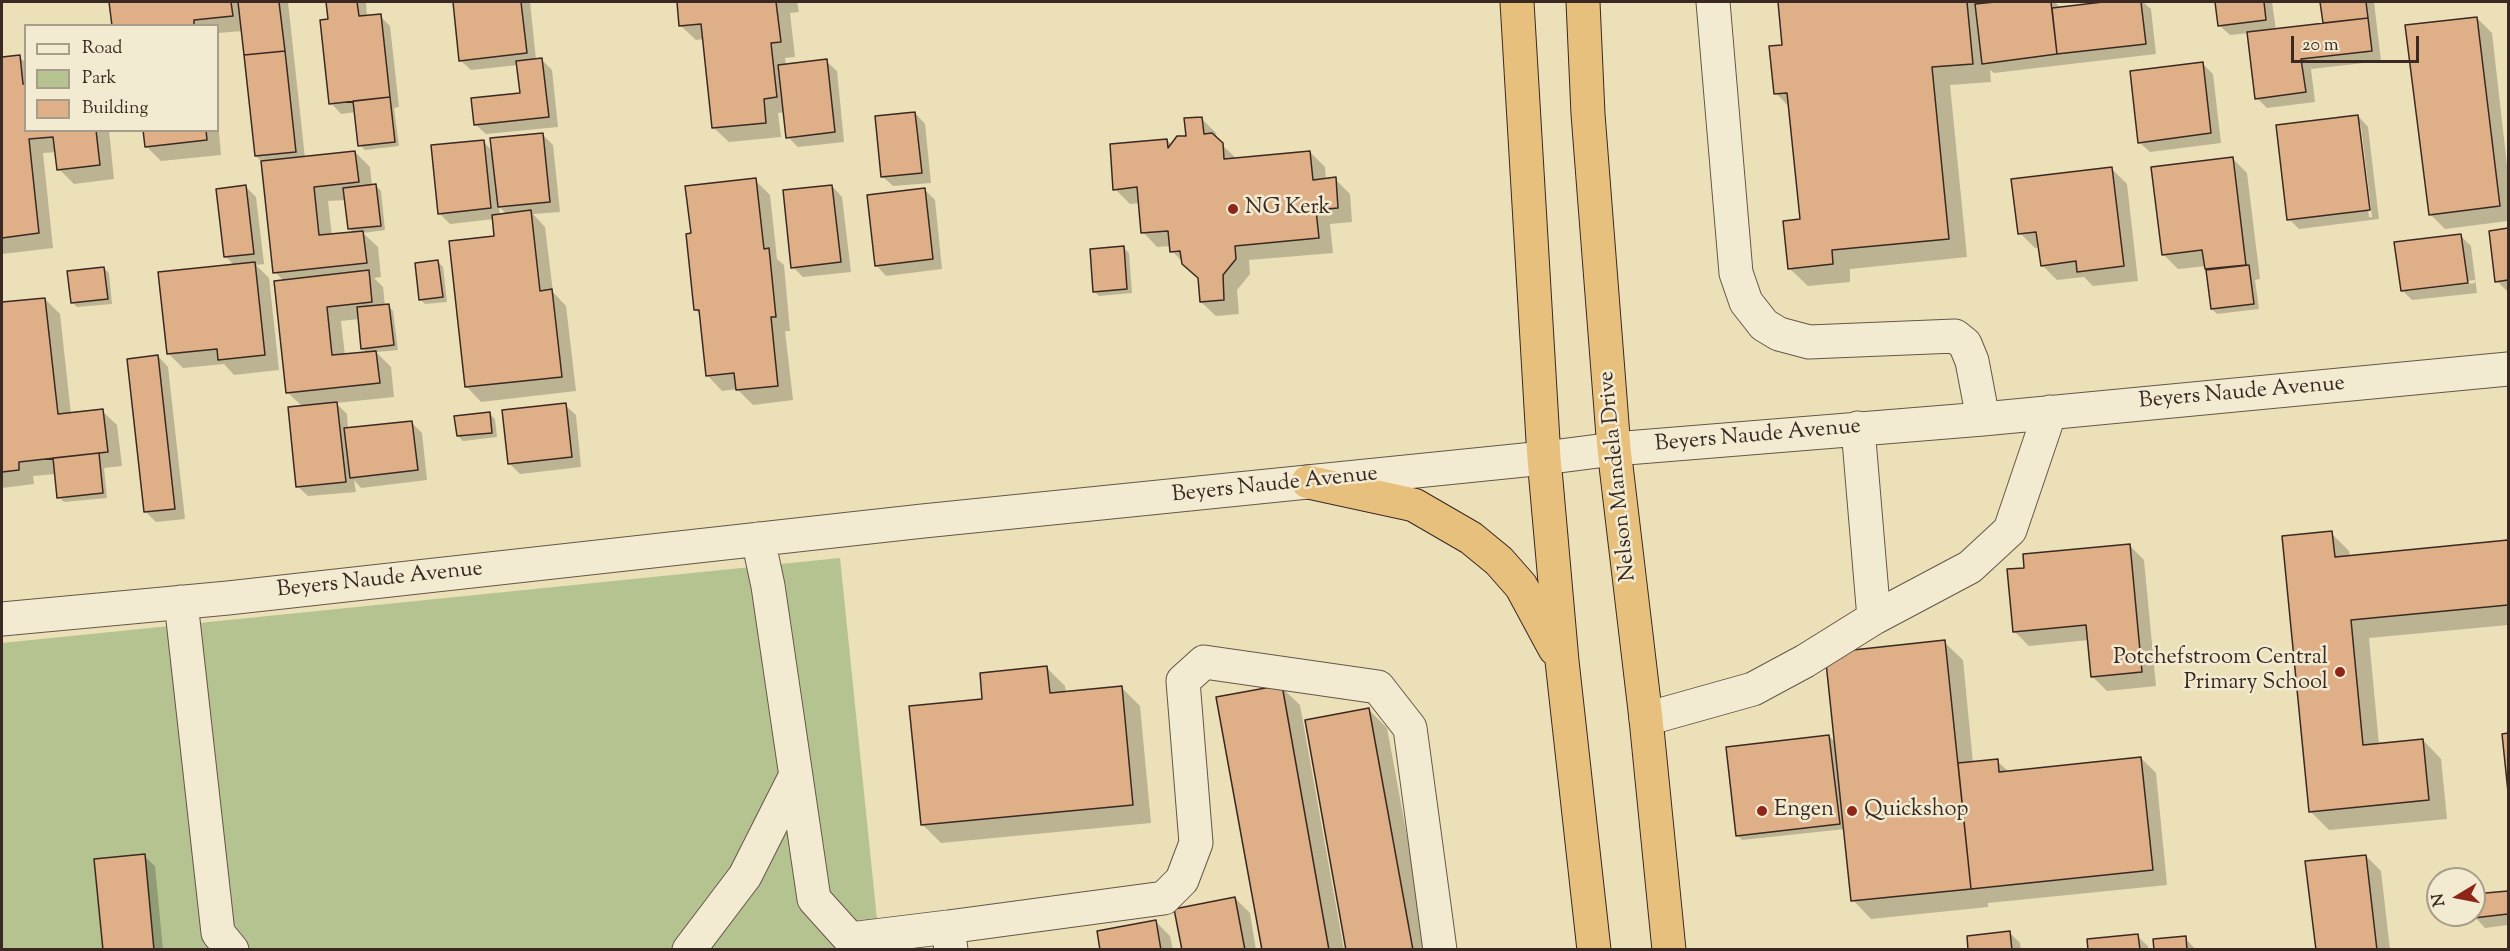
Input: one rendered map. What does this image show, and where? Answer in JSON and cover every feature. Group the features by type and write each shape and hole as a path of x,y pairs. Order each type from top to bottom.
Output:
{"highway":[{"path":"1517,2 1544,459 1562,661 1594,950"},
{"name":"Nelson Mandela Drive","path":"1583,2 1589,126 1614,449 1646,719 1669,950"},
{"path":"1308,482 1413,505 1471,538 1499,561 1521,586 1562,661"}],"street":[{"path":"1713,2 1736,273 1746,302 1764,325 1779,334 1809,342 1955,336 1965,344 1972,361 1983,419"},
{"name":"Beyers Naude Avenue","path":"2,619 1544,459 1614,449 1983,419 2508,369"},
{"path":"1646,719 1753,689 1805,661 1874,618 1970,567 2010,530 2050,412"},
{"path":"1858,428 1874,618"},
{"path":"758,539 768,586 814,899 838,939 950,938 1164,898 1182,880 1196,843 1183,681 1204,662 1378,687 1410,728 1440,950"},
{"path":"181,602 218,933 232,950"},
{"path":"689,950 745,876 795,777"}],"green space":[{"path":"840,558 880,949 2,949 2,643"}],"building":[{"path":"109,2 231,2 233,16 194,20 194,24 112,24"},
{"path":"238,2 279,2 285,51 244,55"},
{"path":"326,2 357,2 359,16 381,14 390,97 329,104 320,20 328,19"},
{"path":"453,2 521,2 527,53 459,61"},
{"path":"677,2 776,2 781,42 771,43 777,97 764,99 766,123 712,128 701,24 679,26"},
{"path":"1778,2 1967,2 1973,64 1932,67 1949,239 1832,250 1833,264 1788,269 1783,221 1800,219 1787,93 1774,94 1769,46 1782,45"},
{"path":"2051,2 2057,54 1982,64 1975,4"},
{"path":"2103,2 2141,2 2146,44 2057,54 2052,8"},
{"path":"2215,2 2264,2 2266,20 2218,26"},
{"path":"2320,2 2366,2 2368,18 2323,23"},
{"path":"2477,17 2500,206 2429,215 2405,25"},
{"path":"2368,18 2372,51 2301,59 2306,92 2255,99 2247,32"},
{"path":"285,51 296,152 255,156 244,55"},
{"path":"20,55 24,84 24,132 96,132 100,165 57,170 53,137 29,139 39,233 2,238 2,57"},
{"path":"542,58 549,117 474,125 471,98 520,93 516,61"},
{"path":"827,59 835,132 786,138 778,65"},
{"path":"2203,62 2211,133 2138,143 2130,71"},
{"path":"390,97 395,142 358,146 353,101"},
{"path":"915,112 922,173 881,177 875,116"},
{"path":"2358,115 2370,210 2287,220 2276,125"},
{"name":"NG Kerk","path":"1202,117 1204,134 1212,133 1223,143 1224,159 1310,151 1313,180 1336,177 1338,208 1316,210 1319,238 1235,246 1236,259 1223,275 1224,300 1200,302 1198,278 1182,264 1180,251 1170,252 1168,231 1141,233 1137,187 1113,190 1110,144 1167,139 1168,148 1177,136 1186,136 1184,118"},
{"path":"143,132 206,132 207,140 145,147"},
{"path":"543,133 550,202 498,207 490,138"},
{"path":"484,140 491,208 438,214 431,145"},
{"path":"355,151 359,182 314,187 319,235 363,231 367,263 273,273 261,161"},
{"path":"2233,157 2246,265 2205,269 2202,250 2162,255 2151,167"},
{"path":"2112,167 2124,266 2077,272 2076,261 2041,266 2036,232 2018,234 2011,179"},
{"path":"756,178 764,249 769,248 776,317 771,317 778,386 736,390 734,373 706,376 699,310 694,310 686,234 691,233 685,186"},
{"path":"376,184 381,226 348,229 343,188"},
{"path":"246,185 254,254 224,257 216,189"},
{"path":"832,185 841,262 791,268 783,190"},
{"path":"925,188 933,259 875,266 867,195"},
{"path":"531,210 540,291 552,289 562,377 465,387 449,241 494,236 492,215"},
{"path":"2508,228 2508,280 2495,282 2489,231"},
{"path":"2461,234 2468,283 2401,291 2394,242"},
{"path":"1124,246 1127,289 1093,292 1090,249"},
{"path":"438,260 443,297 419,300 415,263"},
{"path":"255,262 265,355 218,360 217,349 167,354 158,272"},
{"path":"2249,265 2254,304 2211,309 2206,270"},
{"path":"104,267 108,299 71,303 67,271"},
{"path":"369,270 372,302 327,307 332,355 376,351 380,383 286,393 274,281"},
{"path":"45,298 58,414 103,409 108,452 19,462 19,470 2,472 2,302"},
{"path":"389,304 394,345 361,349 357,307"},
{"path":"158,355 175,509 144,512 127,359"},
{"path":"337,402 346,482 296,487 288,407"},
{"path":"566,403 572,457 508,464 502,410"},
{"path":"490,412 492,433 457,436 454,416"},
{"path":"412,421 418,470 350,478 344,428"},
{"path":"99,453 103,493 57,498 53,458"},
{"path":"2332,531 2335,557 2508,540 2508,605 2351,620 2363,745 2423,739 2429,800 2309,812 2282,536"},
{"path":"2130,544 2142,672 2091,677 2086,625 2013,632 2007,569 2024,568 2023,554"},
{"path":"1945,640 1971,889 1851,901 1825,653"},
{"path":"1047,666 1050,693 1122,686 1133,805 921,825 909,706 982,699 980,673"},
{"path":"1282,685 1329,950 1262,950 1216,697"},
{"path":"1369,708 1413,950 1346,950 1305,720"},
{"path":"2508,733 2508,792 2502,734"},
{"path":"1829,735 1840,824 1736,836 1726,747"},
{"path":"2141,757 2153,870 1971,889 1958,763 1998,759 1999,772"},
{"path":"145,854 154,950 103,950 94,859"},
{"path":"2366,855 2377,950 2316,950 2305,861"},
{"path":"2508,891 2508,914 2486,917 2486,893"},
{"path":"1235,897 1245,950 1182,950 1174,909"},
{"path":"1156,920 1161,950 1100,950 1097,931"},
{"path":"2010,931 2012,950 1968,950 1967,936"},
{"path":"2138,934 2140,950 2088,950 2087,939"},
{"path":"2186,936 2187,950 2154,950 2153,939"}],"place":[{"name":"NG Kerk","path":"1233,209"},
{"name":"Potchefstroom Central Primary School","path":"2340,672"},
{"name":"Engen","path":"1762,811"},
{"name":"Quickshop","path":"1852,811"}]}
